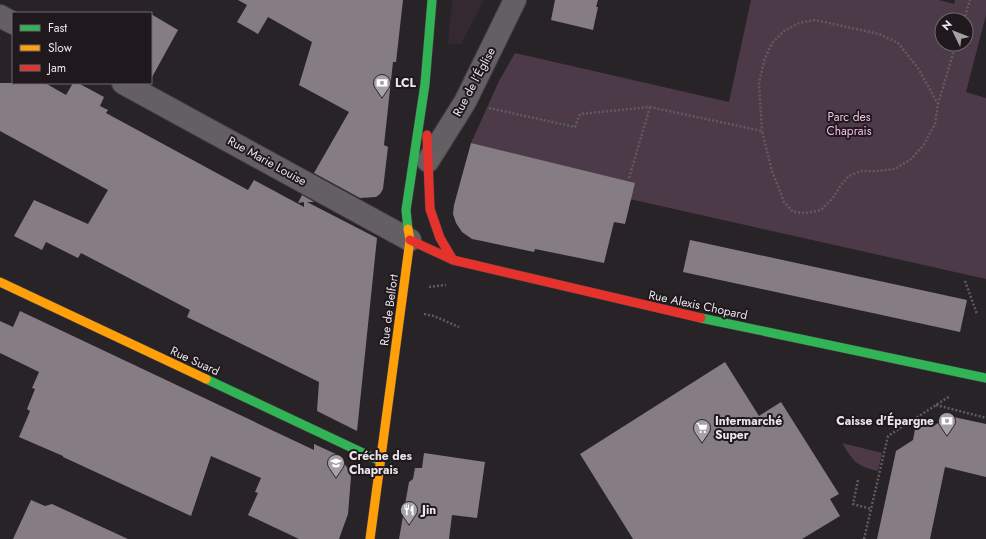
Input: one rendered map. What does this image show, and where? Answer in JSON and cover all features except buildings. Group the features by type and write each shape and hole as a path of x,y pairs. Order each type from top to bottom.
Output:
{"main road":[{"name":"Rue de Belfort","path":"370,539 410,240 406,210 425,84 432,0"},
{"name":"Rue de Belfort","path":"425,84 431,214 440,238 452,260"},
{"name":"Rue Alexis Chopard","path":"410,240 452,260 663,310 986,378"},
{"name":"Rue Suard","path":"0,282 380,461"}],"street":[{"name":"Rue de l’Église","path":"428,162 465,102 515,0"},
{"path":"0,16 12,22"},
{"name":"Rue Marie Louise","path":"125,84 410,240"}],"path":[{"path":"966,12 970,0"},
{"path":"938,104 918,68 898,44 879,34 815,20 799,23 784,31 772,43 764,61 759,83 762,131 772,171 784,202 793,212 805,213 820,210 832,199 841,185 850,176 861,171 895,169 911,159 923,146 935,124 938,104 954,52"},
{"path":"487,108 575,126 580,114 650,108 762,131"},
{"path":"629,178 650,108"},
{"path":"965,282 977,314"},
{"path":"434,316 459,328"},
{"path":"864,539 888,436 952,395"},
{"path":"936,404 986,418"},
{"path":"897,420 904,426"},
{"path":"858,480 853,504 871,509"}],"shaded area":[{"path":"452,0 484,0 461,44 448,44"}],"green space":[{"name":"Parc des Chaprais","path":"751,0 939,0 954,4 955,0 986,0 986,15 966,92 986,98 986,279 612,195 615,179 471,143 500,79 515,53 729,102"},
{"path":"842,443 882,453 878,471 864,467 856,462"}],"traffic: fast":[{"path":"408,229 406,210 425,84 432,0"},
{"path":"701,318 986,378"},
{"path":"206,379 380,461"}],"traffic: slow":[{"path":"370,539 410,240 408,229"},
{"path":"0,282 206,379"}],"traffic: jam":[{"path":"427,135 430,209 440,238 453,260"},
{"path":"410,240 453,260 701,318"}],"place":[{"name":"LCL","path":"382,98"},
{"name":"Caisse d'Épargne","path":"947,436"},
{"name":"Intermarché Super","path":"702,443"},
{"name":"Créche des Chaprais","path":"336,478"},
{"name":"Jin","path":"409,525"}]}
